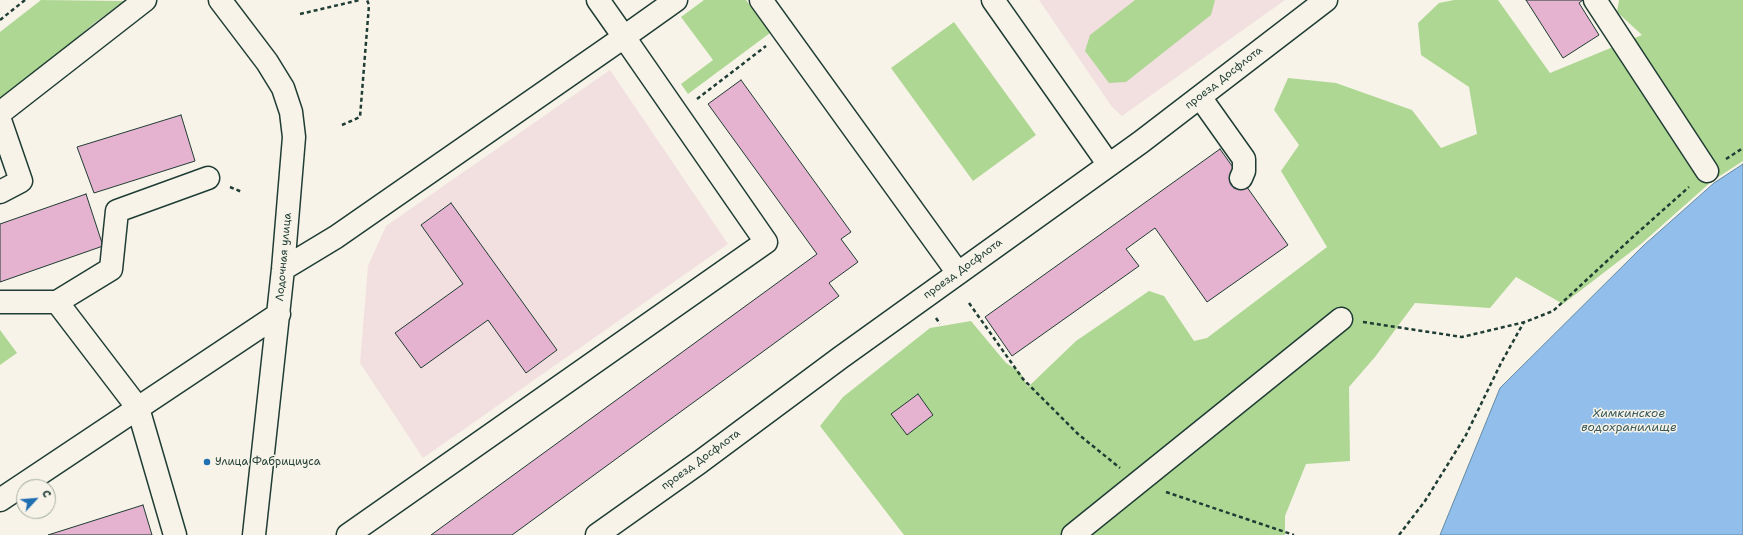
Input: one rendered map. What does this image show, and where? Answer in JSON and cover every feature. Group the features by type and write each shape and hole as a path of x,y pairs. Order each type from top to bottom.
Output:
{"street":[{"path":"0,114 145,0"},
{"name":"Лодочная улица","path":"220,0 267,62 283,88 291,112 294,137 284,269 254,535"},
{"path":"348,535 766,242 598,0"},
{"path":"284,269 336,238 676,0"},
{"path":"761,0 958,273"},
{"path":"993,0 1109,165"},
{"path":"1595,0 1707,171"},
{"name":"проезд Досфлота","path":"597,535 1109,165 1200,97 1322,1"},
{"path":"1200,97 1244,159 1244,171 1241,178"},
{"path":"0,120 21,181 0,192"},
{"path":"0,302 57,302 111,269 117,212 208,178"},
{"path":"57,302 138,408 175,535"},
{"path":"0,500 279,314"},
{"path":"1074,535 1341,319"}],"path":[{"path":"0,20 25,0"},
{"path":"300,14 360,0"},
{"path":"342,126 360,117 369,5 367,0"},
{"path":"677,113 785,32"},
{"path":"1341,319 1462,337 1525,322 1554,311 1635,235 1707,171 1743,148"},
{"path":"969,303 1023,379"},
{"path":"936,317 940,324"},
{"path":"1399,535 1425,502 1466,435 1501,363 1525,322"}],"shaded area":[{"path":"1039,0 1285,0 1122,116 1112,107"},
{"path":"610,70 728,244 423,458 360,363 368,266 386,226"}],"green space":[{"path":"41,0 124,1 93,24 0,104 0,32"},
{"path":"704,0 746,0 770,33 688,94 681,84 713,60 681,17"},
{"path":"1135,0 1215,0 1211,15 1126,82 1109,83 1085,51 1090,35"},
{"path":"1454,0 1498,0 1550,73 1642,35 1617,12 1619,0 1743,0 1743,161 1712,181 1641,244 1563,304 1516,277 1490,308 1415,303 1375,357 1349,387 1350,461 1306,464 1285,516 1285,535 904,535 820,426 843,397 930,328 971,321 1006,363 1020,372 1028,387 1076,341 1149,291 1164,296 1194,341 1207,338 1327,247 1281,171 1299,145 1274,110 1288,78 1336,83 1412,110 1441,148 1477,134 1469,87 1421,55 1418,23 1439,3"},
{"path":"954,22 1036,135 973,181 891,68"},
{"path":"0,330 17,353 0,365"}],"water":[{"name":"Химкинское водохранилище","path":"1743,164 1743,535 1440,535 1500,388 1643,246 1714,183"}],"building":[{"path":"1526,0 1583,0 1579,3 1599,35 1563,58"},
{"path":"741,80 851,232 841,239 858,262 829,283 839,296 512,535 431,535 817,254 708,104"},
{"path":"181,115 195,161 94,193 77,147"},
{"path":"1220,149 1288,245 1207,302 1155,228 1126,249 1139,266 1012,356 985,317"},
{"path":"86,194 103,246 0,282 0,224"},
{"path":"451,203 557,350 526,373 488,320 421,368 395,333 463,284 421,225"},
{"path":"918,394 933,415 907,435 891,414"},
{"path":"143,505 152,535 48,535"}],"place":[{"name":"Улица Фабрициуса","path":"207,462"}]}
